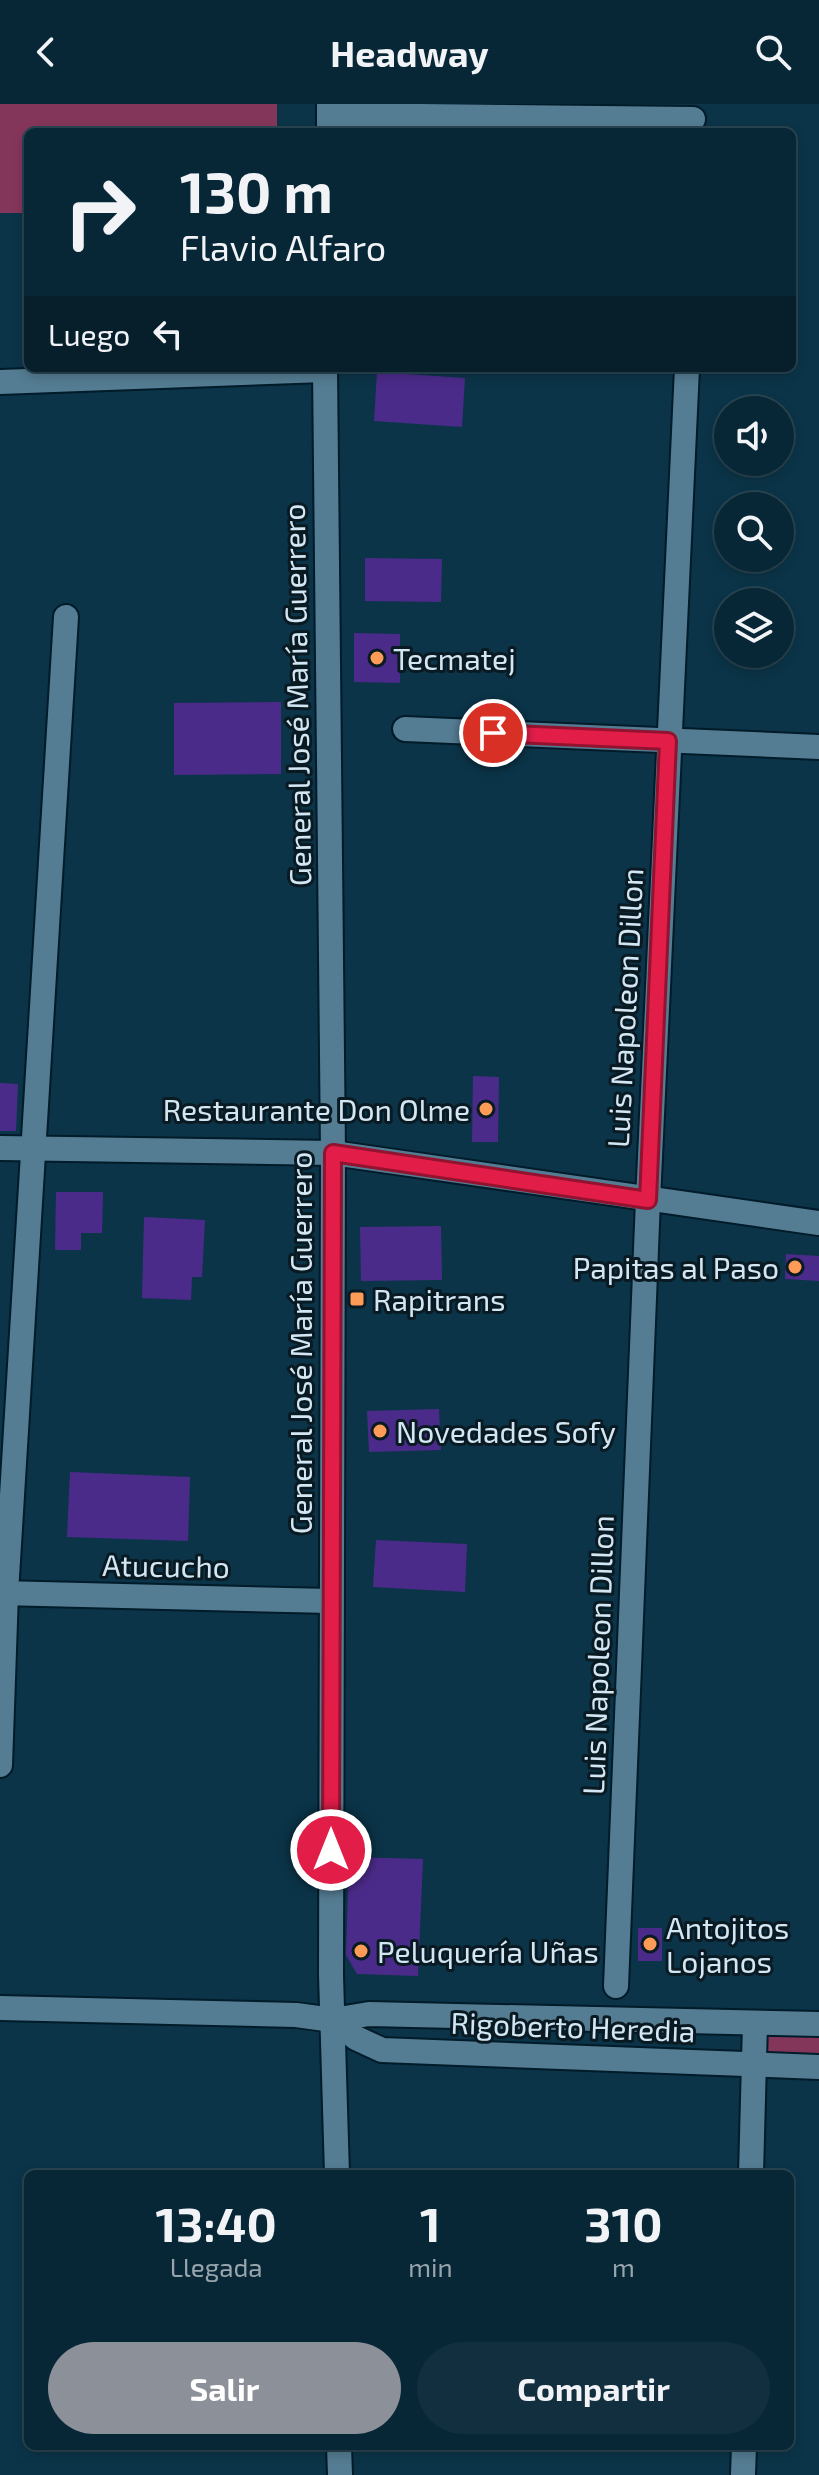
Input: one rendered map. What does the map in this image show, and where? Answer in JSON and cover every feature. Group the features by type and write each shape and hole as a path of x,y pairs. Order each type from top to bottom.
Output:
{"street":[{"path":"329,117 693,118"},
{"path":"0,382 249,372"},
{"name":"General José María Guerrero","path":"324,372 333,1153 331,1601 337,2170"},
{"name":"Luis Napoleon Dillon","path":"616,1986 668,741 687,372"},
{"path":"0,1765 3,1593 35,1148 66,617"},
{"path":"405,729 819,747"},
{"path":"0,1148 333,1153 819,1223"},
{"name":"Atucucho","path":"3,1593 331,1601"},
{"name":"Rigoberto Heredia","path":"0,2008 296,2015 333,2020 369,2014 819,2024"},
{"name":"Rigoberto Heredia","path":"333,2020 356,2038 382,2050 819,2067"},
{"path":"751,2170 755,2023"},
{"path":"339,2450 340,2475"},
{"path":"743,2475 744,2450"}],"shaded area":[{"path":"0,104 277,104 277,128 24,128 24,213 0,213"},
{"path":"766,2030 819,2031 819,2062 762,2060"}],"building":[{"path":"377,372 465,378 462,427 374,421"},
{"path":"365,558 442,559 441,602 365,601"},
{"name":"Tecmatej","path":"354,633 400,634 400,683 354,682"},
{"path":"281,702 281,774 174,775 174,703"},
{"name":"Restaurante Don Olme","path":"473,1076 499,1077 498,1142 472,1142"},
{"path":"0,1083 18,1084 16,1131 0,1131"},
{"path":"56,1192 103,1192 102,1233 81,1233 81,1250 55,1250"},
{"path":"144,1217 205,1220 202,1277 192,1277 191,1300 142,1298"},
{"path":"441,1226 442,1280 361,1281 360,1227"},
{"path":"786,1254 819,1256 819,1281 785,1279"},
{"path":"439,1409 441,1450 369,1452 367,1411"},
{"path":"70,1472 190,1477 188,1541 67,1537"},
{"path":"376,1540 467,1544 465,1592 373,1587"},
{"path":"349,1857 423,1859 418,1976 357,1974 346,1955"},
{"name":"Antojitos Lojanos","path":"638,1928 662,1928 662,1961 638,1961"}],"place":[{"name":"Tecmatej","path":"377,658"},
{"name":"Restaurante Don Olme","path":"486,1109"},
{"name":"Papitas al Paso","path":"795,1267"},
{"name":"Rapitrans","path":"357,1299"},
{"name":"Novedades Sofy","path":"380,1431"},
{"name":"Antojitos Lojanos","path":"650,1944"},
{"name":"Peluquería Uñas","path":"361,1951"}],"route":[{"path":"331,1850 333,1153 648,1200 668,741 493,733"}]}
